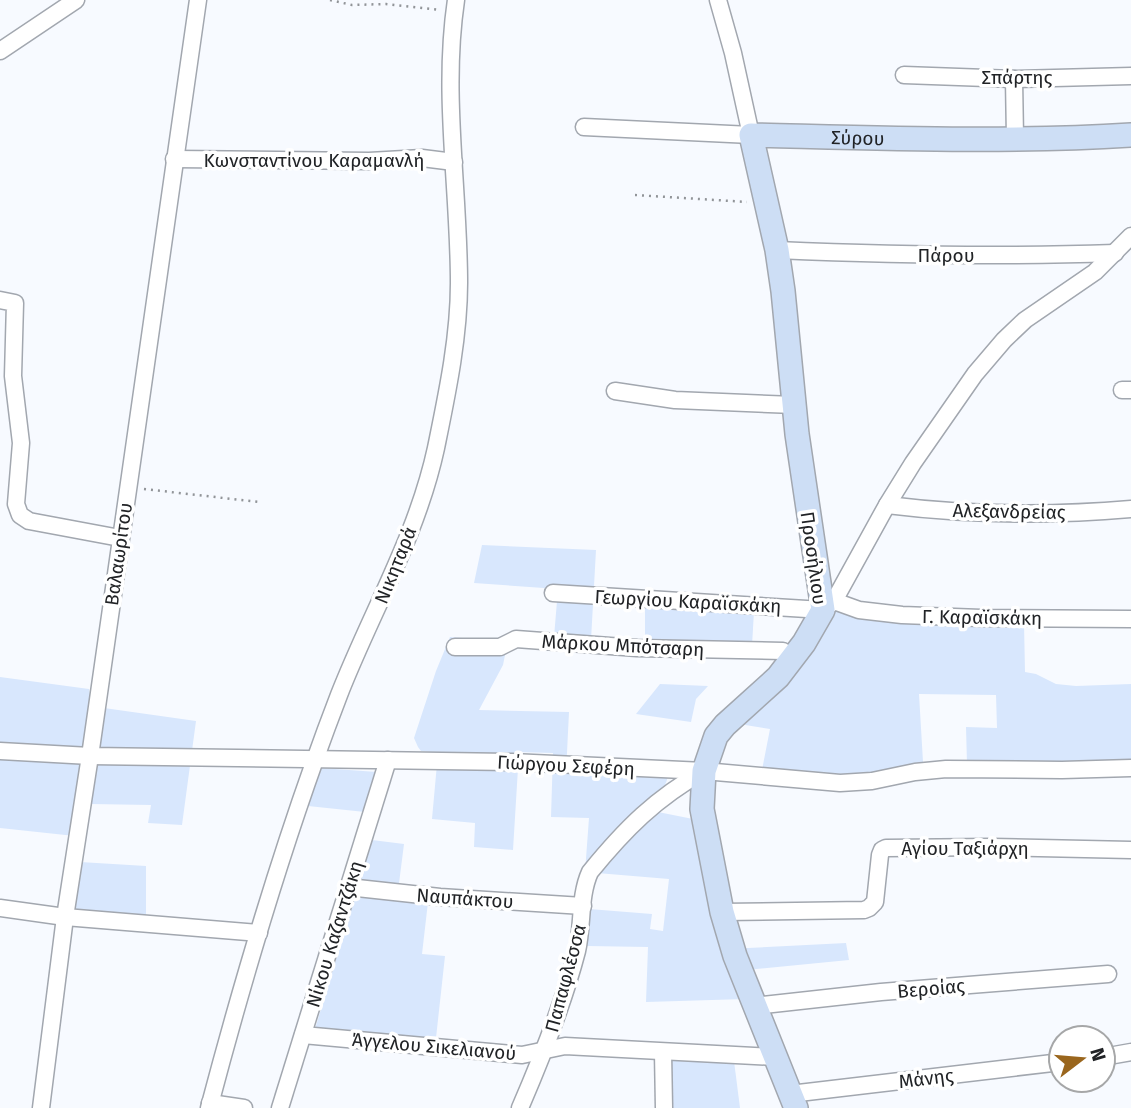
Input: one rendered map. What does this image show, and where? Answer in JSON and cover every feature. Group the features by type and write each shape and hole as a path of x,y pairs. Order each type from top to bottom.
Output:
{"street":[{"path":"0,51 76,0"},
{"name":"Βαλαωρίτου","path":"41,1108 65,917 198,0"},
{"name":"Προσήλιου","path":"718,0 733,53 777,250 800,461 829,605 804,643 769,687 716,736 704,771 703,823 722,912 735,956 793,1101"},
{"name":"Νικηταρά","path":"209,1106 277,869 340,693 397,566 435,451 457,334 459,282 451,115 455,6"},
{"name":"Σπάρτης","path":"904,75 1014,79 1131,76"},
{"path":"1014,79 1015,138"},
{"name":"Σύρου","path":"584,127 751,135 936,139 1131,135"},
{"name":"Κωνσταντίνου Καραμανλή","path":"174,159 422,159 454,162"},
{"path":"829,605 913,463 960,394 1004,340 1025,320 1090,276 1131,236"},
{"name":"Πάρου","path":"777,250 954,256 1115,253"},
{"path":"0,300 15,303 13,376 20,443 16,504 20,515 29,521 120,538"},
{"path":"615,391 675,400 794,405"},
{"name":"Αλεξανδρείας","path":"887,505 1002,513 1131,509"},
{"name":"Γεωργίου Καραϊσκάκη","path":"553,593 829,605"},
{"name":"Γ. Καραϊσκάκη","path":"829,605 902,615 1131,619"},
{"name":"Μάρκου Μπότσαρη","path":"455,647 500,647 516,639 637,648 783,651 792,659"},
{"name":"Γιώργου Σεφέρη","path":"0,751 90,756 512,762 704,771 840,783 872,781 946,769 1131,768"},
{"name":"Νίκου Καζαντζάκη","path":"280,1108 388,760"},
{"name":"Παπαφλέσσα","path":"520,1108 545,1049 577,951 586,883 590,872 628,828 670,791 704,771"},
{"name":"Αγίου Ταξιάρχη","path":"722,912 864,910 875,902 880,855 886,848 1131,850"},
{"name":"Ναυπάκτου","path":"348,887 440,897 583,906"},
{"path":"0,908 65,917 259,933"},
{"name":"Βεροίας","path":"754,1006 881,992 1108,974"},
{"name":"Άγγελου Σικελιανού","path":"303,1035 522,1055 565,1046 775,1057"},
{"path":"663,1052 664,1108"},
{"name":"Μάνης","path":"793,1101 1047,1064"},
{"path":"209,1106 244,1108"}],"path":[{"path":"330,0 352,5 455,6"},
{"path":"635,195 766,204"},
{"path":"128,486 259,502"}],"shaded area":[{"path":"482,545 596,550 591,640 554,637 558,589 474,583"},
{"path":"645,605 754,611 752,646 645,644"},
{"path":"835,609 1024,623 1025,672 1036,674 1056,684 1131,684 1131,760 967,764 966,727 997,728 996,695 919,694 923,762 863,775 762,770 770,729 739,724 773,696 804,662"},
{"path":"450,637 500,641 494,654 505,655 503,665 479,710 569,712 566,773 668,776 662,790 643,809 693,819 727,949 846,943 849,960 736,971 745,999 646,1002 648,947 587,946 589,909 652,914 650,929 663,931 669,879 585,872 589,818 551,817 553,753 519,752 513,850 474,847 475,823 432,819 438,753 421,751 414,738"},
{"path":"0,677 89,689 90,694 104,708 196,721 182,825 148,823 151,805 90,804 84,837 0,828"},
{"path":"660,684 708,686 696,699 691,722 636,714"},
{"path":"321,768 377,772 365,812 308,806"},
{"path":"372,840 404,844 397,899 428,902 422,954 445,956 436,1038 315,1029"},
{"path":"80,862 146,866 146,919 74,911"},
{"path":"668,1059 734,1061 740,1108 669,1108"}]}
